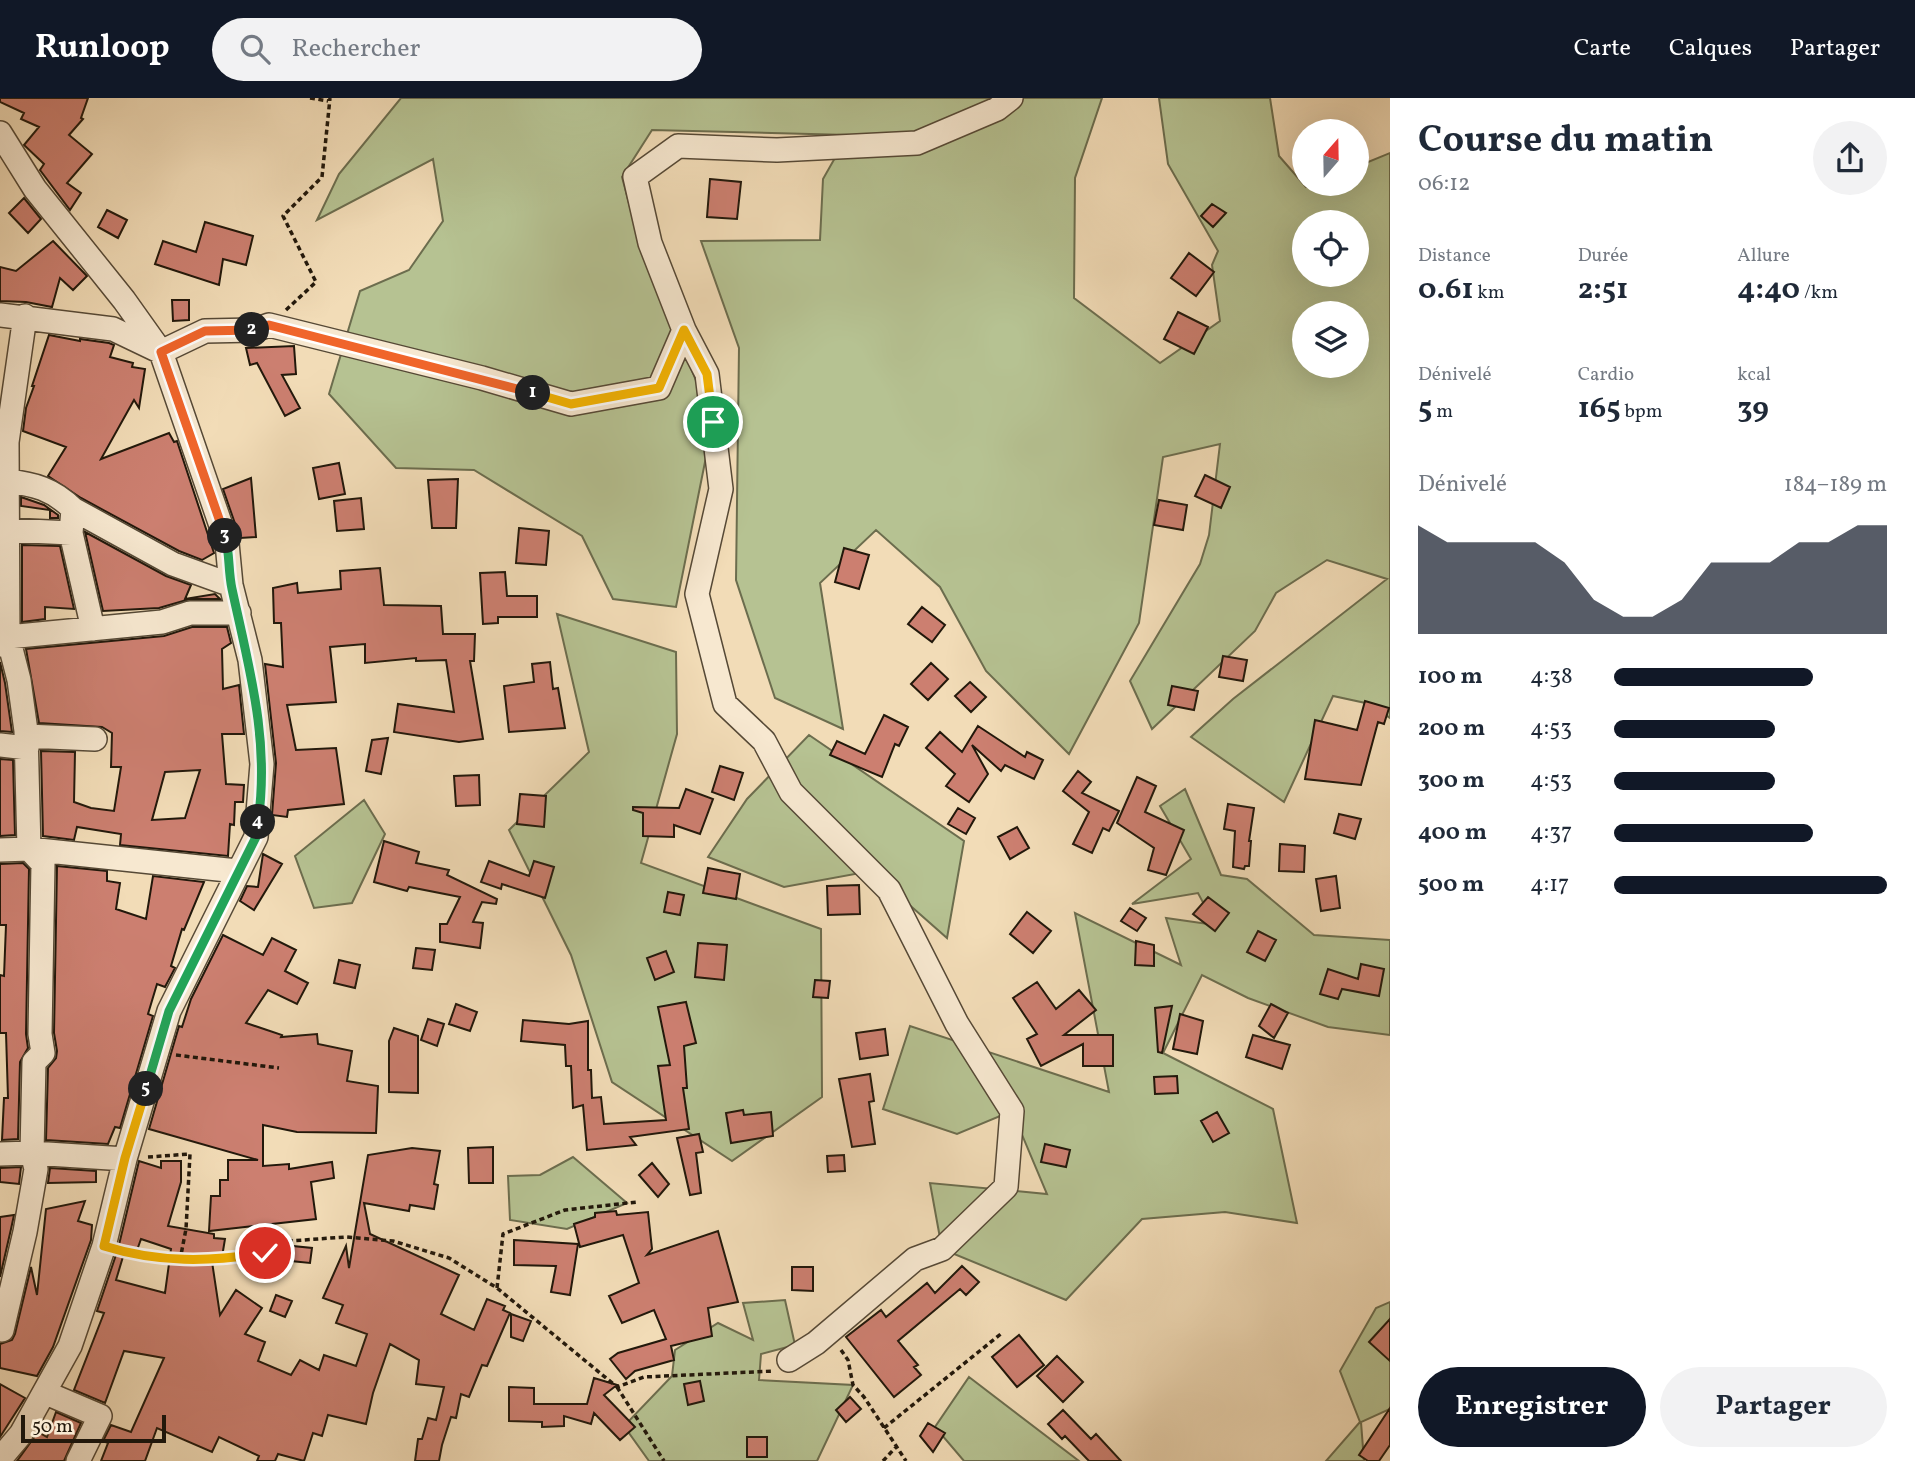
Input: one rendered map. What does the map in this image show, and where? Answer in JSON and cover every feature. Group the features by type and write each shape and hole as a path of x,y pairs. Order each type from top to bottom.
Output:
{"street":[{"path":"789,1360 816,1343 915,1259 942,1249 1006,1187 1012,1111 957,1024 889,890 791,792 764,741 726,704 697,594 721,489 707,374 684,330 650,243 635,177 678,146 777,150 916,143 997,109 1011,98"},
{"path":"0,133 34,189 124,300 161,352 227,543 231,585 250,660 262,764 256,837 169,1011 125,1158 104,1246 70,1346 21,1434 0,1459"},
{"path":"0,315 113,329 161,352"},
{"path":"2,1331 36,1169 32,1153 34,1062 43,1053 40,1034 43,864 29,849 27,742 19,680 4,641 7,481 3,442 25,316"},
{"path":"161,352 205,331 255,330 269,325 482,378 571,404 659,388 684,330"},
{"path":"7,481 38,484 61,496 73,509 173,564 231,585"},
{"path":"73,509 71,533 93,629"},
{"path":"7,530 71,533"},
{"path":"4,641 162,622 190,613 239,613"},
{"path":"0,745 95,739"},
{"path":"0,850 29,849 237,871"},
{"path":"0,1154 125,1158"},
{"path":"46,1392 100,1416 78,1461"}],"path":[{"path":"269,325 316,282 283,216 322,177 329,99 310,98"},
{"path":"157,1052 279,1068"},
{"path":"125,1158 190,1154 186,1229 180,1261"},
{"path":"497,1288 503,1234 565,1210 637,1202"},
{"path":"104,1246 127,1254 180,1261 231,1259 271,1252 289,1241 345,1237 393,1241 449,1258 497,1288 617,1387 664,1461"},
{"path":"827,1332 848,1360 853,1385 905,1461"},
{"path":"884,1427 1002,1333"},
{"path":"617,1387 644,1377 777,1371 789,1360"},
{"path":"883,1461 896,1447"}],"green space":[{"path":"401,98 1102,98 1075,178 1074,298 1160,363 1220,321 1212,265 1218,251 1168,164 1159,98 1270,98 1279,156 1292,171 1292,196 1369,196 1369,162 1390,153 1390,718 1370,704 1333,696 1284,802 1191,737 1233,699 1387,579 1327,560 1276,593 1255,631 1152,729 1130,681 1200,564 1209,535 1220,444 1163,457 1139,623 1069,754 986,671 940,587 876,530 820,583 843,729 775,698 736,580 739,348 701,241 820,240 823,179 848,135 652,130 622,177 639,241 713,422 676,607 613,599 582,536 474,470 396,468 329,394 360,291 409,270 443,221 433,159 317,220 339,174"},
{"path":"557,614 676,652 677,734 641,863 821,929 822,1097 732,1161 612,1082 571,955 509,830 589,752"},
{"path":"809,735 964,841 947,938 871,871 784,887 708,857 747,799"},
{"path":"1185,789 1221,875 1247,879 1314,935 1390,940 1390,1035 1328,1027 1248,998 1202,975 1163,1053 1273,1109 1297,1223 1225,1212 1142,1219 1066,1300 942,1249 930,1183 1047,1194 1012,1111 957,1134 883,1109 910,1026 1109,1092 1075,913 1181,965 1166,918 1215,925 1198,893 1132,904 1191,859 1160,806"},
{"path":"364,800 385,834 352,903 314,908 295,856"},
{"path":"573,1157 627,1203 567,1229 510,1220 508,1176 540,1175"},
{"path":"785,1300 795,1345 761,1354 759,1380 853,1385 817,1461 649,1461 624,1426 672,1376 675,1350 718,1323 753,1340 743,1303"},
{"path":"1390,1302 1390,1409 1361,1422 1364,1461 1326,1461 1360,1422 1340,1371 1376,1308"},
{"path":"969,1377 1079,1461 964,1461 935,1427"}],"building":[{"path":"0,98 88,98 81,118 83,119 69,135 92,154 67,183 81,193 70,210 40,170 44,164 24,145 39,127 21,119 24,113 0,102"},
{"path":"710,179 741,182 737,219 707,217"},
{"path":"24,198 41,219 28,233 9,213"},
{"path":"1212,204 1226,213 1213,227 1201,216"},
{"path":"107,210 127,220 118,238 98,227"},
{"path":"205,222 253,236 246,265 223,259 219,285 155,264 163,241 196,252"},
{"path":"53,241 87,276 73,290 60,278 52,307 0,301 0,267 16,271"},
{"path":"1189,253 1214,272 1196,296 1171,278"},
{"path":"172,300 189,300 189,320 173,321"},
{"path":"1178,312 1208,327 1194,354 1164,339"},
{"path":"49,335 109,343 114,345 110,357 133,363 132,367 145,369 139,408 134,400 101,459 169,433 174,442 177,441 214,553 202,560 179,551 81,498 48,476 66,447 23,431 26,408"},
{"path":"294,346 296,374 282,375 300,408 285,416 257,363 250,365 246,348"},
{"path":"339,463 345,494 319,499 313,468"},
{"path":"1205,475 1230,487 1221,508 1195,496"},
{"path":"251,478 256,537 240,538 223,489"},
{"path":"458,479 456,528 432,528 428,480"},
{"path":"21,497 44,505 58,515 58,518 50,518 50,510 21,506"},
{"path":"361,498 364,529 337,531 334,501"},
{"path":"1159,500 1187,505 1183,530 1154,525"},
{"path":"519,528 549,531 546,565 516,563"},
{"path":"85,532 166,576 191,585 185,599 215,594 220,599 190,599 159,608 103,611"},
{"path":"22,545 60,546 74,609 45,607 45,619 22,622"},
{"path":"844,548 869,555 859,589 835,582"},
{"path":"380,568 384,605 441,606 443,634 475,634 474,661 470,661 483,739 459,742 394,732 398,704 454,712 446,660 416,661 416,658 365,663 365,644 330,647 336,702 287,705 296,750 336,748 344,804 288,810 287,817 272,815 276,763 265,664 283,667 281,623 274,623 273,588 297,583 298,593 341,589 340,571"},
{"path":"505,572 507,596 537,596 537,617 498,617 498,623 483,624 480,573"},
{"path":"922,607 945,625 932,642 908,624"},
{"path":"192,627 227,627 231,643 222,649 223,689 239,685 244,734 222,734 226,784 244,785 243,802 235,802 234,825 230,824 228,856 120,845 121,834 77,827 74,840 43,836 41,751 75,752 74,802 91,808 114,811 121,767 111,767 112,733 102,727 39,723 26,649 164,636","holes":["200,770 185,818 152,820 165,772"]},
{"path":"1223,656 1247,660 1243,681 1219,677"},
{"path":"0,662 5,683 12,732 0,731"},
{"path":"550,662 553,689 558,688 565,728 509,732 504,686 534,682 532,664"},
{"path":"931,663 948,679 928,700 911,684"},
{"path":"970,682 986,697 971,712 955,696"},
{"path":"1172,686 1198,691 1194,710 1168,705"},
{"path":"1365,701 1389,708 1384,724 1378,722 1361,785 1305,779 1315,720 1357,730"},
{"path":"884,715 908,727 899,746 895,744 882,777 830,755 837,741 865,754"},
{"path":"978,726 1025,757 1027,752 1043,760 1034,779 1005,765 1001,771 972,745 988,774 969,802 946,786 955,774 926,748 940,732 962,752"},
{"path":"388,738 381,774 366,771 372,740"},
{"path":"0,759 13,760 15,835 0,836"},
{"path":"720,766 743,773 734,800 712,792"},
{"path":"1078,771 1091,782 1082,793 1119,811 1109,831 1103,828 1092,853 1073,844 1089,812 1063,791"},
{"path":"479,775 480,805 456,806 454,776"},
{"path":"1137,777 1156,786 1145,812 1184,830 1166,875 1148,870 1154,848 1117,823"},
{"path":"686,789 713,799 700,834 674,825 674,837 643,836 643,813 633,810 633,807 679,808"},
{"path":"520,794 546,796 544,827 517,824"},
{"path":"1228,804 1254,808 1249,841 1249,866 1244,869 1233,867 1235,831 1224,829"},
{"path":"958,808 975,818 966,834 948,824"},
{"path":"1339,814 1361,819 1355,839 1334,833"},
{"path":"1017,827 1029,848 1010,859 998,837"},
{"path":"384,841 419,852 416,863 449,870 447,875 497,899 496,904 482,902 473,922 483,923 480,948 440,942 440,924 447,924 460,897 409,887 407,891 374,882"},
{"path":"1280,844 1305,846 1304,872 1279,871"},
{"path":"263,854 282,864 254,910 240,901 247,886 258,887"},
{"path":"489,861 529,876 534,861 554,867 545,898 502,884 501,889 481,882"},
{"path":"23,863 29,869 28,1048 20,1062 18,1139 2,1140 4,1098 8,1098 6,1033 0,1033 0,975 4,976 6,925 0,925 0,864"},
{"path":"57,866 107,871 107,881 120,883 116,909 146,919 153,876 204,882 184,930 182,929 171,966 175,968 165,987 157,984 148,1014 153,1016 120,1128 115,1127 108,1144 46,1140 48,1068 56,1058 57,1051 54,1033"},
{"path":"708,868 740,874 736,899 703,893"},
{"path":"1336,876 1340,908 1321,911 1316,879"},
{"path":"859,885 860,914 828,915 827,886"},
{"path":"668,892 684,895 680,915 664,912"},
{"path":"1208,897 1229,913 1215,931 1193,914"},
{"path":"1130,908 1146,918 1137,931 1121,921"},
{"path":"1027,912 1051,931 1033,953 1010,934"},
{"path":"1258,931 1276,940 1265,961 1247,952"},
{"path":"223,935 263,955 272,938 296,950 285,971 308,983 297,1004 268,990 246,1023 282,1035 281,1037 317,1034 318,1044 352,1051 347,1081 378,1086 376,1133 297,1132 263,1125 263,1166 289,1164 289,1169 332,1162 334,1178 311,1182 316,1219 209,1231 211,1196 220,1196 220,1180 228,1180 228,1160 258,1160 149,1129 179,1026 182,1027 191,999"},
{"path":"1136,941 1154,945 1154,966 1135,965"},
{"path":"698,943 727,945 724,980 695,977"},
{"path":"416,948 435,950 432,970 413,968"},
{"path":"666,951 674,972 655,980 647,958"},
{"path":"339,960 360,965 355,988 334,983"},
{"path":"1361,964 1384,969 1379,996 1342,989 1338,999 1320,994 1328,969 1358,979"},
{"path":"815,980 830,981 828,998 813,997"},
{"path":"1037,982 1056,1009 1079,990 1096,1010 1064,1035 1113,1035 1113,1066 1083,1066 1083,1044 1041,1066 1027,1039 1037,1034 1013,998"},
{"path":"686,1002 696,1043 684,1046 687,1088 683,1088 689,1129 630,1137 636,1145 587,1150 583,1105 573,1108 571,1066 566,1066 565,1045 521,1041 523,1020 569,1024 588,1021 588,1070 591,1070 592,1098 601,1097 604,1124 666,1120 658,1066 670,1065 658,1007"},
{"path":"456,1004 477,1012 470,1031 449,1024"},
{"path":"1271,1004 1288,1013 1274,1038 1259,1026"},
{"path":"1172,1006 1162,1053 1158,1052 1155,1008"},
{"path":"1180,1014 1203,1021 1197,1054 1173,1049"},
{"path":"428,1019 444,1024 437,1046 421,1040"},
{"path":"394,1028 418,1036 418,1093 389,1092 389,1041"},
{"path":"885,1029 888,1055 860,1059 856,1033"},
{"path":"1253,1035 1290,1045 1282,1069 1246,1057"},
{"path":"870,1074 874,1101 869,1102 875,1144 852,1147 839,1079"},
{"path":"1177,1076 1178,1093 1155,1094 1154,1077"},
{"path":"743,1110 744,1115 771,1112 773,1136 731,1143 726,1113"},
{"path":"1217,1112 1229,1133 1213,1142 1201,1121"},
{"path":"699,1134 703,1152 696,1153 701,1193 690,1195 677,1138"},
{"path":"1045,1144 1070,1150 1066,1167 1041,1162"},
{"path":"493,1147 493,1183 469,1183 468,1148"},
{"path":"412,1148 440,1151 434,1184 438,1185 434,1209 410,1205 409,1211 364,1203 370,1234 459,1275 441,1314 474,1330 487,1299 505,1306 503,1310 510,1313 487,1366 482,1365 469,1397 461,1394 456,1418 451,1417 439,1461 415,1461 418,1439 422,1439 428,1418 436,1420 444,1387 416,1384 419,1360 390,1344 373,1393 366,1424 328,1415 322,1436 313,1433 304,1461 278,1454 275,1461 257,1461 259,1456 219,1437 212,1452 157,1428 145,1461 101,1461 108,1443 103,1441 111,1425 131,1432 164,1358 124,1351 105,1403 74,1390 104,1313 97,1311 118,1249 139,1161 161,1168 161,1161 181,1161 181,1182 168,1226 214,1234 214,1238 225,1239 222,1257 211,1255 220,1315 236,1290 262,1308 245,1334 265,1342 258,1361 291,1375 300,1360 319,1370 324,1355 356,1366 367,1334 336,1323 343,1305 323,1298 346,1246 349,1268 368,1155","holes":["141,1239 171,1249 165,1293 116,1280 125,1250 136,1253"]},
{"path":"844,1155 845,1171 828,1172 827,1156"},
{"path":"652,1163 669,1184 658,1197 639,1175"},
{"path":"21,1167 19,1184 0,1182 0,1168"},
{"path":"50,1168 96,1171 96,1182 48,1183"},
{"path":"85,1201 78,1221 92,1225 91,1240 53,1347 37,1376 0,1368 0,1344 12,1340 15,1334 31,1267 37,1295 46,1209"},
{"path":"616,1211 617,1215 648,1212 652,1249 647,1255 718,1231 738,1302 708,1308 712,1336 671,1346 674,1360 635,1371 626,1379 610,1359 618,1353 666,1339 654,1310 622,1323 609,1296 639,1283 623,1235 580,1247 574,1224 595,1217 595,1213"},
{"path":"14,1215 11,1229 0,1277 0,1217"},
{"path":"514,1240 578,1244 570,1295 551,1292 556,1266 514,1265"},
{"path":"283,1245 312,1248 310,1263 281,1260"},
{"path":"962,1266 979,1282 966,1295 960,1289 898,1341 918,1365 914,1367 921,1375 894,1397 846,1337 881,1310 886,1317 927,1283 935,1293"},
{"path":"792,1267 813,1267 813,1291 792,1290"},
{"path":"276,1295 292,1301 285,1317 270,1311"},
{"path":"511,1314 531,1321 523,1341 511,1337"},
{"path":"1390,1319 1390,1361 1369,1342"},
{"path":"1019,1335 1044,1365 1017,1387 992,1357"},
{"path":"1057,1356 1083,1382 1063,1402 1037,1376"},
{"path":"594,1378 617,1385 604,1395 635,1427 620,1440 594,1413 591,1424 564,1416 564,1426 542,1427 542,1422 509,1421 509,1387 534,1388 534,1404 587,1404"},
{"path":"700,1381 704,1401 688,1405 684,1384"},
{"path":"0,1384 25,1398 0,1437"},
{"path":"850,1397 861,1409 846,1422 836,1410"},
{"path":"1390,1408 1390,1445 1379,1461 1368,1461 1359,1455"},
{"path":"1063,1410 1091,1439 1096,1434 1121,1461 1089,1461 1065,1436 1062,1439 1048,1424"},
{"path":"56,1412 81,1423 64,1461 17,1461 38,1432 47,1437"},
{"path":"928,1423 945,1433 933,1452 920,1436"},
{"path":"747,1437 767,1437 767,1457 747,1457"}],"route":[{"path":"265,1253 231,1259 180,1261 127,1254 104,1246 125,1158 169,1011 256,837 261,801 262,764 257,711 250,660 231,585 227,543 161,352 205,331 255,330 269,325 482,378 571,404 659,388 684,330 707,374 713,422"}]}
